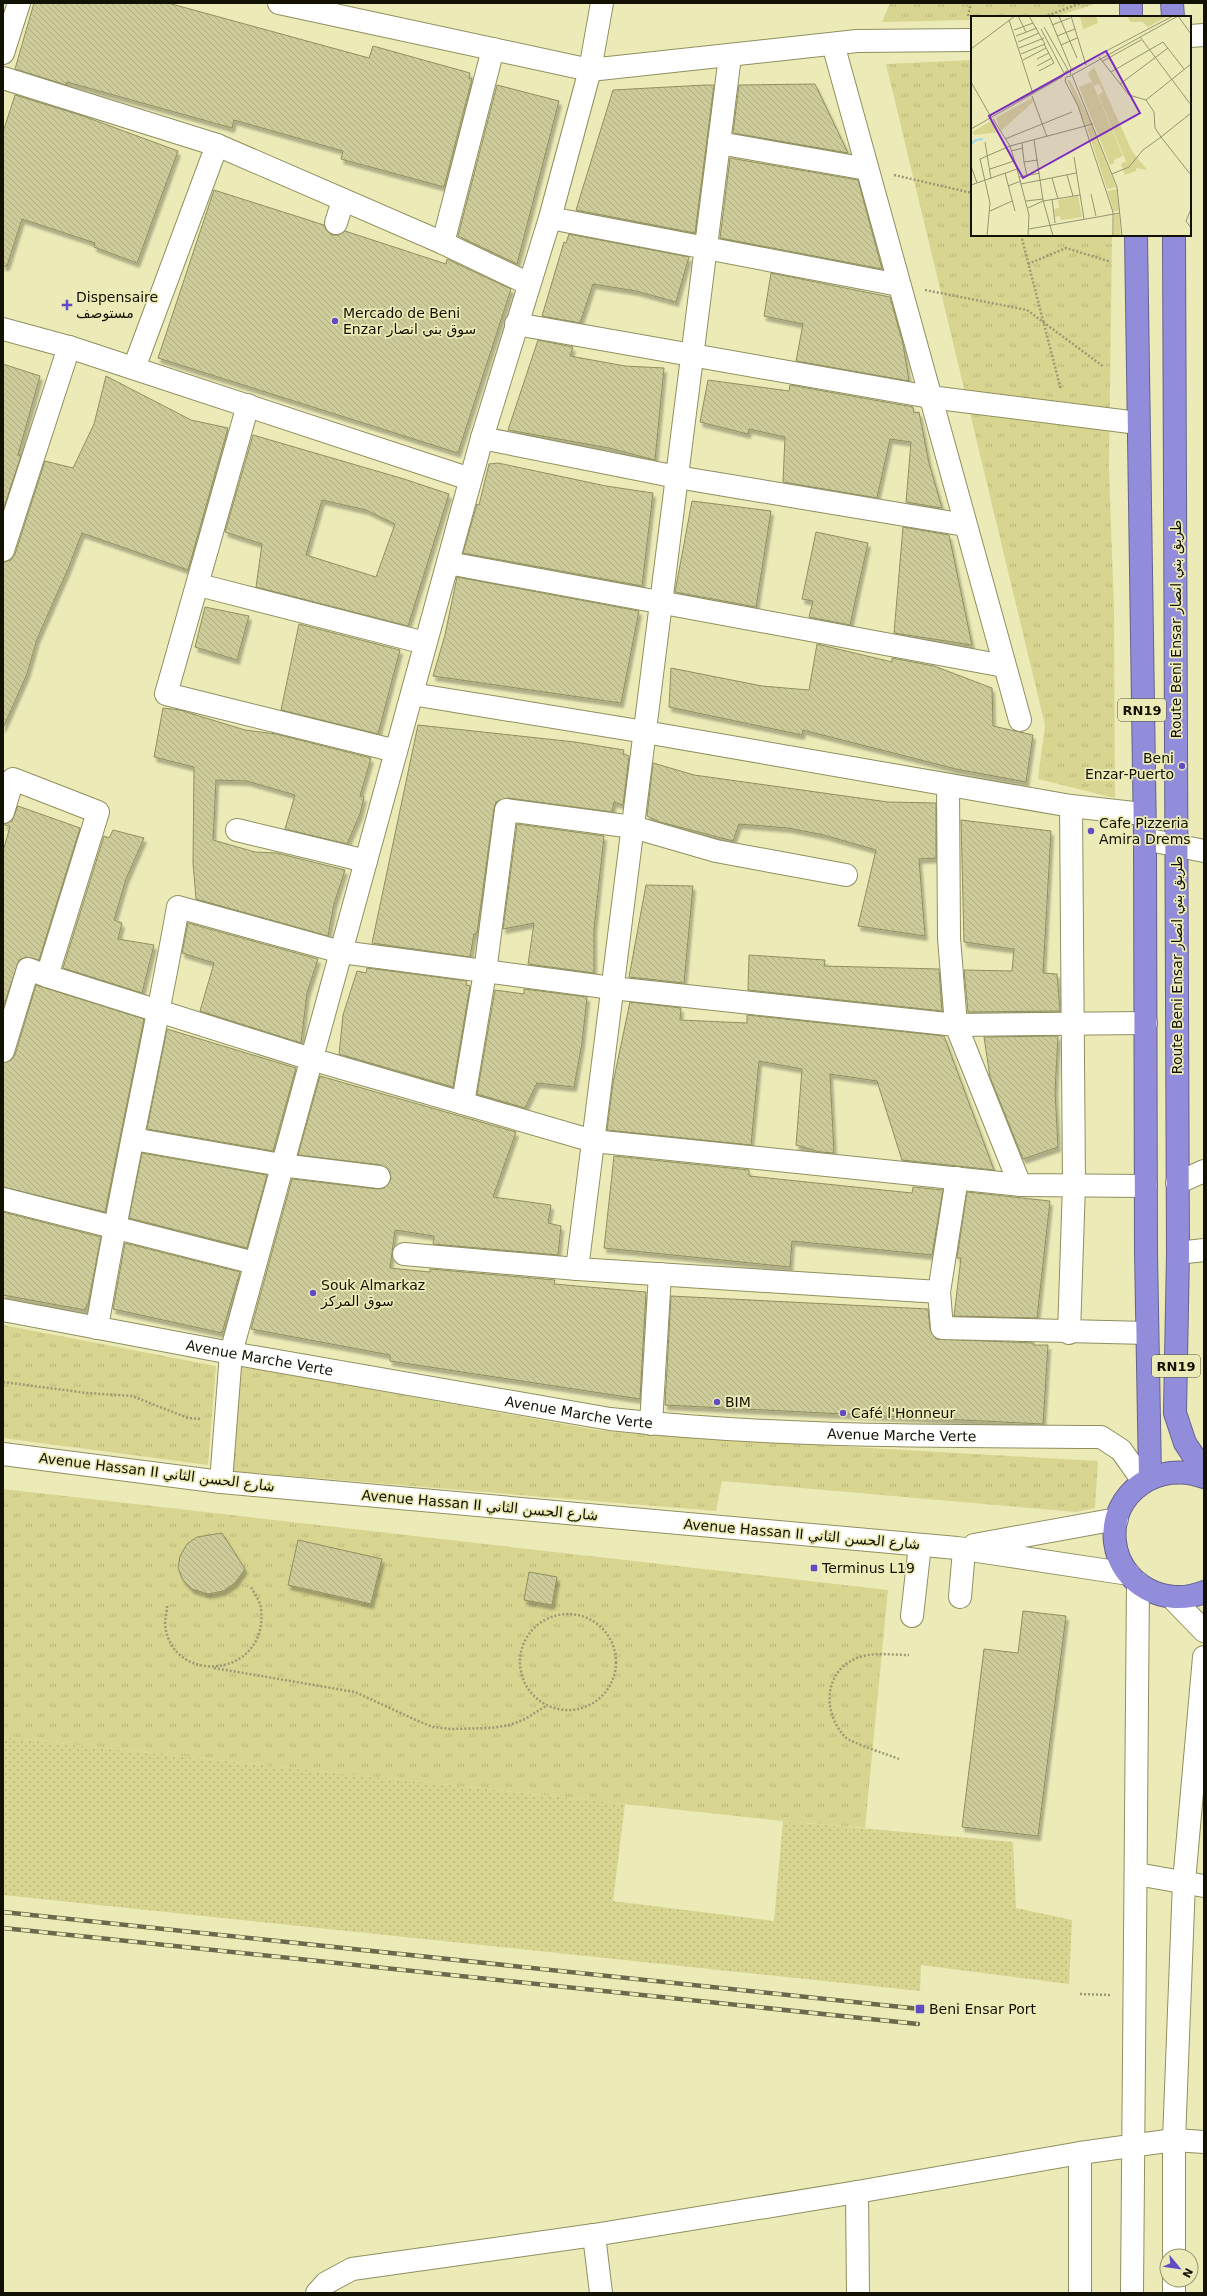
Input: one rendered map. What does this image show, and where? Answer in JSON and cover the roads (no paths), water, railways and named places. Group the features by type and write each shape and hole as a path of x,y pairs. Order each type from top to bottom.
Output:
{"highway":[{"path":"1131,3 1131,16"},
{"path":"1172,3 1173,16"},
{"name":"RN19","path":"1136,236 1143,814 1145,838 1147,1333 1146,1479"},
{"name":"Route Beni Ensar طريق بني انصار","path":"1174,236 1178,1253 1175,1413 1185,1443 1204,1472"},
{"path":"1146,1186 1177,1184"},
{"path":"1146,1252 1178,1253"},
{"path":"1204,1477 1179,1471 1164,1472 1146,1479 1131,1492 1122,1504 1116,1519 1115,1542 1117,1553 1133,1579 1154,1593 1172,1598 1184,1598 1204,1592"}],"street":[{"path":"3,53 18,3"},
{"path":"279,3 327,8 493,49 590,70 857,41 971,40"},
{"path":"221,1482 231,1353 470,479 516,324 550,218 590,70 602,3"},
{"path":"1191,36 1204,35"},
{"path":"833,44 1020,720"},
{"path":"443,242 493,49"},
{"path":"577,1269 730,56"},
{"path":"3,78 217,146 443,242 529,284"},
{"path":"719,143 867,169"},
{"path":"134,368 217,146"},
{"path":"336,223 343,200"},
{"path":"550,218 899,285"},
{"path":"516,324 930,398 1138,423"},
{"path":"3,329 69,347 470,479"},
{"path":"3,550 69,347"},
{"path":"248,406 199,585 166,694 396,751"},
{"path":"482,438 677,478 965,525"},
{"path":"448,563 1004,666"},
{"path":"199,585 425,643"},
{"path":"412,694 645,732 948,786 1071,806 1143,814"},
{"path":"3,812 13,779 98,812 47,976"},
{"path":"948,786 949,938 956,1025 1020,1185"},
{"path":"1069,1333 1074,1185 1071,806"},
{"path":"463,1103 485,972 506,810 633,828 716,851 846,875"},
{"path":"237,830 366,861"},
{"path":"1145,838 1204,851"},
{"path":"97,1328 114,1228 160,1011 178,907 341,952 612,988 956,1025 1146,1023"},
{"path":"3,1051 28,969 311,1059 593,1141 1020,1185 1146,1186"},
{"path":"133,1139 281,1166 379,1177"},
{"path":"1177,1184 1204,1171"},
{"path":"957,1178 939,1292 942,1328 1069,1333 1147,1333"},
{"path":"3,1199 255,1263"},
{"path":"1178,1253 1204,1250"},
{"path":"404,1254 577,1269 939,1292"},
{"path":"650,1424 660,1274"},
{"name":"Avenue Marche Verte","path":"3,1310 231,1353 610,1419 650,1424 843,1436 1101,1437 1121,1450 1146,1479"},
{"name":"Avenue Hassan II شارع الحسن الثاني","path":"3,1454 221,1482 961,1549 1133,1579"},
{"name":"Avenue Hassan II شارع الحسن الثاني","path":"961,1549 1116,1519"},
{"path":"912,1616 920,1545"},
{"path":"960,1597 961,1549"},
{"path":"1132,2293 1132,2147 1136,1995 1137,1874 1133,1579"},
{"path":"1172,1598 1204,1631"},
{"path":"1174,2248 1174,2140 1194,1884 1204,1657"},
{"path":"1137,1874 1194,1884"},
{"path":"317,2293 326,2283 352,2269 594,2235 857,2192 1080,2153 1174,2140 1204,2142"},
{"path":"1080,2153 1080,2293"},
{"path":"857,2192 858,2293"},
{"path":"594,2235 601,2293"}],"railway":[{"path":"3,1912 920,2009"},
{"path":"3,1928 918,2024"}],"place":[{"name":"Dispensaire مستوصف","path":"67,305"},
{"name":"Mercado de Beni Enzar سوق بني انصار","path":"335,321"},
{"name":"Beni Enzar-Puerto","path":"1182,766"},
{"name":"Cafe Pizzeria Amira Drems","path":"1091,831"},
{"name":"Souk Almarkaz سوق المركز","path":"313,1293"},
{"name":"BIM","path":"717,1402"},
{"name":"Café l'Honneur","path":"843,1413"},
{"name":"Terminus L19","path":"814,1568"},
{"name":"Beni Ensar Port","path":"920,2009"}]}
